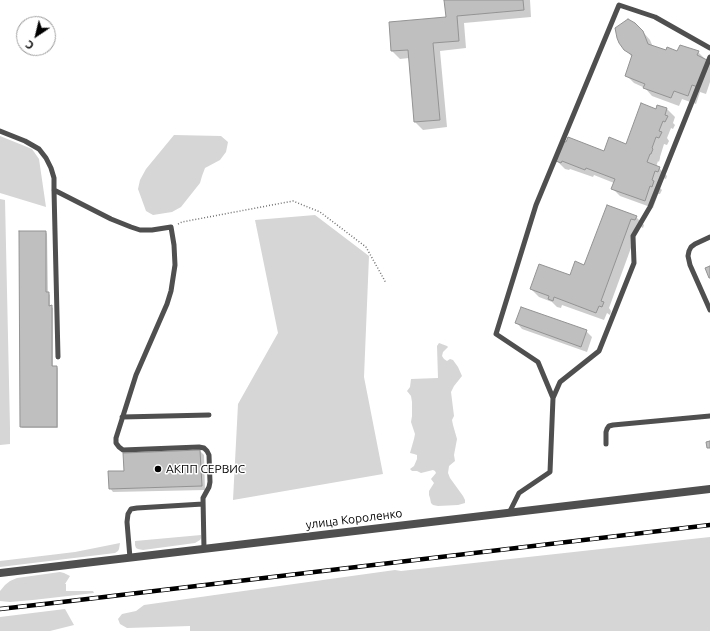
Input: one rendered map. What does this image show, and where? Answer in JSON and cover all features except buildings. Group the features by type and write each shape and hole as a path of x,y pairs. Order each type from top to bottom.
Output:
{"street":[{"name":"улица Короленко","path":"0,573 710,489"}],"lane":[{"path":"553,398 538,362 496,334 536,205 619,5 655,17 710,48"},
{"path":"509,513 519,493 550,472 553,398 560,382 599,351 634,263 632,236 650,207 710,57"},
{"path":"0,131 25,141 39,149 46,158 54,178 58,357"},
{"path":"54,190 111,219 140,230 171,227 175,264 167,304 136,375 122,417 116,443 123,450 199,447 204,448 207,451 209,455 210,482 209,488 203,498 204,549"},
{"path":"710,238 691,247 688,256 690,265 710,310"},
{"path":"122,417 209,414"},
{"path":"606,444 606,432 609,426 710,416"},
{"path":"130,558 127,522 128,514 131,509 203,504"}],"path":[{"path":"171,227 182,222 293,201 320,212 366,247 386,283"}],"shaded area":[{"path":"174,135 221,136 228,142 226,152 220,160 205,168 200,183 181,207 172,212 153,215 146,211 138,189 140,180 146,169"},
{"path":"0,136 32,149 39,159 46,207 0,193"},
{"path":"0,199 5,200 10,444 0,445"},
{"path":"315,215 369,256 364,377 383,474 233,500 238,404 278,333 255,220"},
{"path":"439,343 448,347 443,352 442,356 447,361 450,359 453,360 462,376 451,392 454,416 452,420 457,439 454,455 455,461 449,466 448,473 465,500 465,503 458,505 433,505 431,503 429,491 434,483 431,479 436,473 435,471 433,470 421,473 410,469 414,466 417,455 410,453 415,434 411,422 411,396 407,391 410,387 411,379 438,378 437,346"},
{"path":"201,535 200,540 195,543 143,550 136,548 135,545 135,541"},
{"path":"710,537 710,631 190,631 190,626 127,628 120,624 118,619 122,614 136,611 144,605 395,570 401,571"},
{"path":"120,543 118,551 115,553 0,567 0,561 75,552"},
{"path":"60,572 70,576 65,584 66,591 93,591 94,593 10,602 0,601 0,591 10,581 17,578"},
{"path":"65,609 74,625 50,631 0,631 0,617"}],"railway":[{"path":"0,609 710,525"}],"place":[{"name":"АКПП СЕРВИС","path":"158,469"}]}
